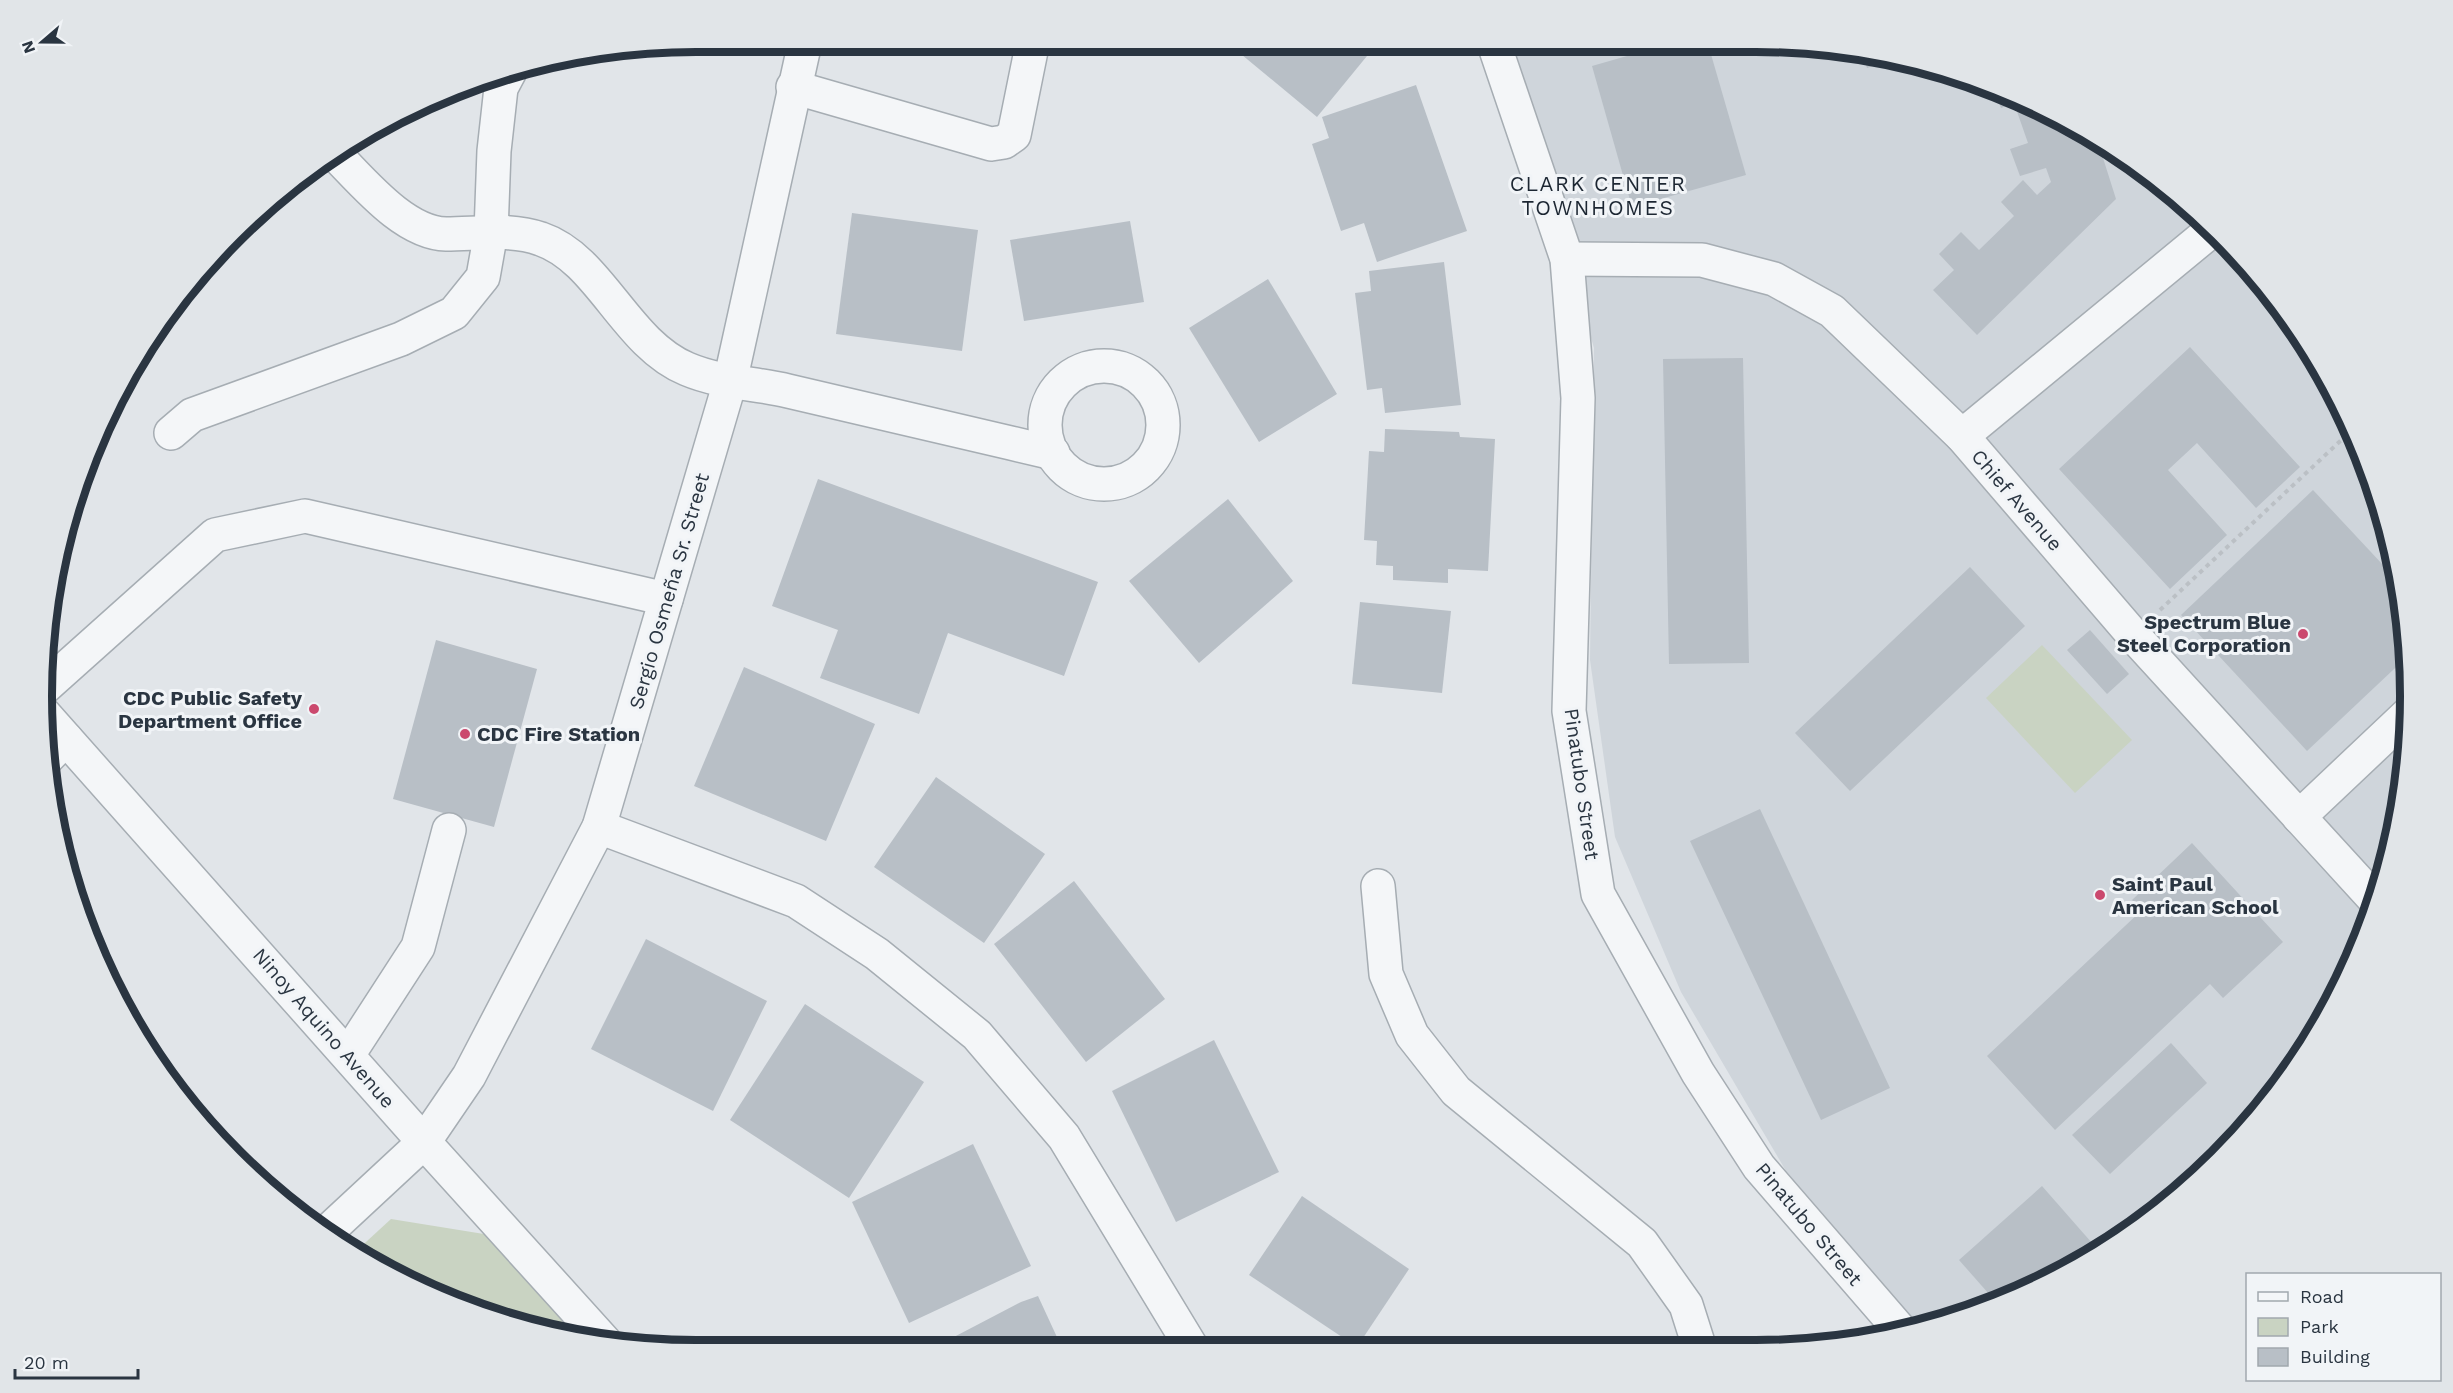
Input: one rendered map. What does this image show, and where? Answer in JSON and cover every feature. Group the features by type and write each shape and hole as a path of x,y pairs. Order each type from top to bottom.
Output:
{"street":[{"name":"Sergio Osmeña Sr. Street","path":"333,1228 424,1142 468,1077 599,827 730,382 793,87 803,52"},
{"path":"793,87 991,144 1004,142 1014,135 1031,52"},
{"name":"Pinatubo Street","path":"1496,52 1567,259 1578,398 1569,711 1598,894 1698,1073 1759,1167 1895,1325"},
{"path":"171,433 192,415 401,339 454,312 483,277 491,232 494,151 501,88 504,82"},
{"path":"341,160 404,221 443,234 491,232 540,238 573,257 655,351 687,369 730,382 782,390 1053,453"},
{"path":"1962,436 2206,235"},
{"name":"Chief Avenue","path":"1567,259 1702,260 1774,279 1832,311 1962,436 2133,635 2370,893"},
{"path":"53,680 215,536 305,516 666,598"},
{"path":"2299,817 2399,722"},
{"name":"Ninoy Aquino Avenue","path":"56,749 348,1055 597,1332"},
{"path":"599,827 796,901 877,954 977,1035 1064,1137 1187,1340"},
{"path":"348,1055 418,947 449,830"},
{"path":"1378,886 1386,974 1412,1035 1456,1091 1642,1243 1686,1305 1697,1340"}],"path":[{"path":"2133,635 2345,437"}],"shaded area":[{"path":"1509,52 1799,54 1882,65 1923,74 1964,87 2041,119 2114,161 2181,212 2241,272 2292,339 2334,412 2366,489 2379,530 2395,612 2399,654 2399,739 2395,781 2379,863 2366,904 2334,981 2314,1018 2292,1054 2241,1121 2181,1181 2149,1207 2114,1232 2041,1274 1964,1306 1916,1321 1786,1171 1681,992 1615,837 1590,660 1594,348"}],"green space":[{"path":"2042,645 2132,740 2075,793 1986,698"},
{"path":"391,1219 490,1235 575,1329 530,1319 450,1291 412,1274 361,1246"}],"building":[{"path":"1238,52 1370,52 1317,117"},
{"path":"1641,52 1710,52 1746,175 1632,207 1592,66"},
{"path":"1865,62 1878,64 1867,68"},
{"path":"1416,85 1467,231 1377,262 1364,223 1341,231 1312,144 1329,138 1322,117"},
{"path":"1998,100 2009,105 2001,108"},
{"path":"2016,108 2041,119 2102,153 2116,199 1977,335 1933,290 1954,270 1939,254 1961,232 1979,250 2014,216 2001,202 2023,180 2037,195 2051,182 2046,168 2020,176 2010,149 2028,143"},
{"path":"852,213 978,230 962,351 836,334"},
{"path":"1130,221 1144,302 1024,321 1010,240"},
{"path":"1444,262 1461,405 1385,413 1382,388 1367,390 1355,293 1371,291 1369,271"},
{"path":"1268,279 1337,394 1259,442 1189,328"},
{"path":"2190,347 2300,467 2256,508 2197,443 2168,470 2227,535 2170,589 2059,469"},
{"path":"1743,358 1749,663 1669,664 1663,359"},
{"path":"1385,429 1459,432 1460,437 1495,439 1488,571 1448,569 1448,583 1393,580 1393,566 1376,565 1377,541 1364,540 1369,451 1384,452"},
{"path":"818,479 1098,582 1064,676 948,633 919,714 820,678 838,630 772,606"},
{"name":"Spectrum Blue Steel Corporation","path":"2313,490 2388,570 2395,612 2399,664 2307,751 2181,615"},
{"path":"1228,499 1293,581 1199,663 1129,581"},
{"path":"1970,567 2025,626 1850,791 1795,733"},
{"path":"1360,602 1451,611 1442,693 1352,684"},
{"path":"2090,630 2129,674 2107,694 2067,650"},
{"name":"CDC Fire Station","path":"436,640 537,669 494,827 393,799"},
{"path":"744,667 875,724 826,841 694,786"},
{"path":"936,777 1045,854 984,943 874,867"},
{"path":"1760,809 1890,1088 1821,1120 1690,841"},
{"path":"2192,843 2283,942 2223,998 2210,984 2055,1130 1987,1056 2142,910 2132,900"},
{"path":"1074,881 1165,999 1086,1062 994,944"},
{"path":"646,939 767,1001 713,1111 591,1049"},
{"path":"805,1004 924,1082 849,1198 730,1120"},
{"path":"1214,1040 1279,1172 1176,1222 1112,1091"},
{"path":"2171,1043 2207,1083 2110,1174 2072,1135"},
{"path":"973,1144 1031,1266 909,1323 852,1202"},
{"path":"2042,1186 2093,1245 2041,1274 1991,1296 1959,1260"},
{"path":"1302,1196 1409,1269 1362,1340 1346,1340 1249,1275"},
{"path":"1038,1296 1058,1340 948,1340 1021,1302"}],"place":[{"name":"Spectrum Blue Steel Corporation","path":"2303,634"},
{"name":"CDC Public Safety Department Office","path":"314,709"},
{"name":"CDC Fire Station","path":"465,734"},
{"name":"Saint Paul American School","path":"2100,895"}],"district":[{"name":"CLARK CENTER TOWNHOMES","path":"1598,195"}]}
